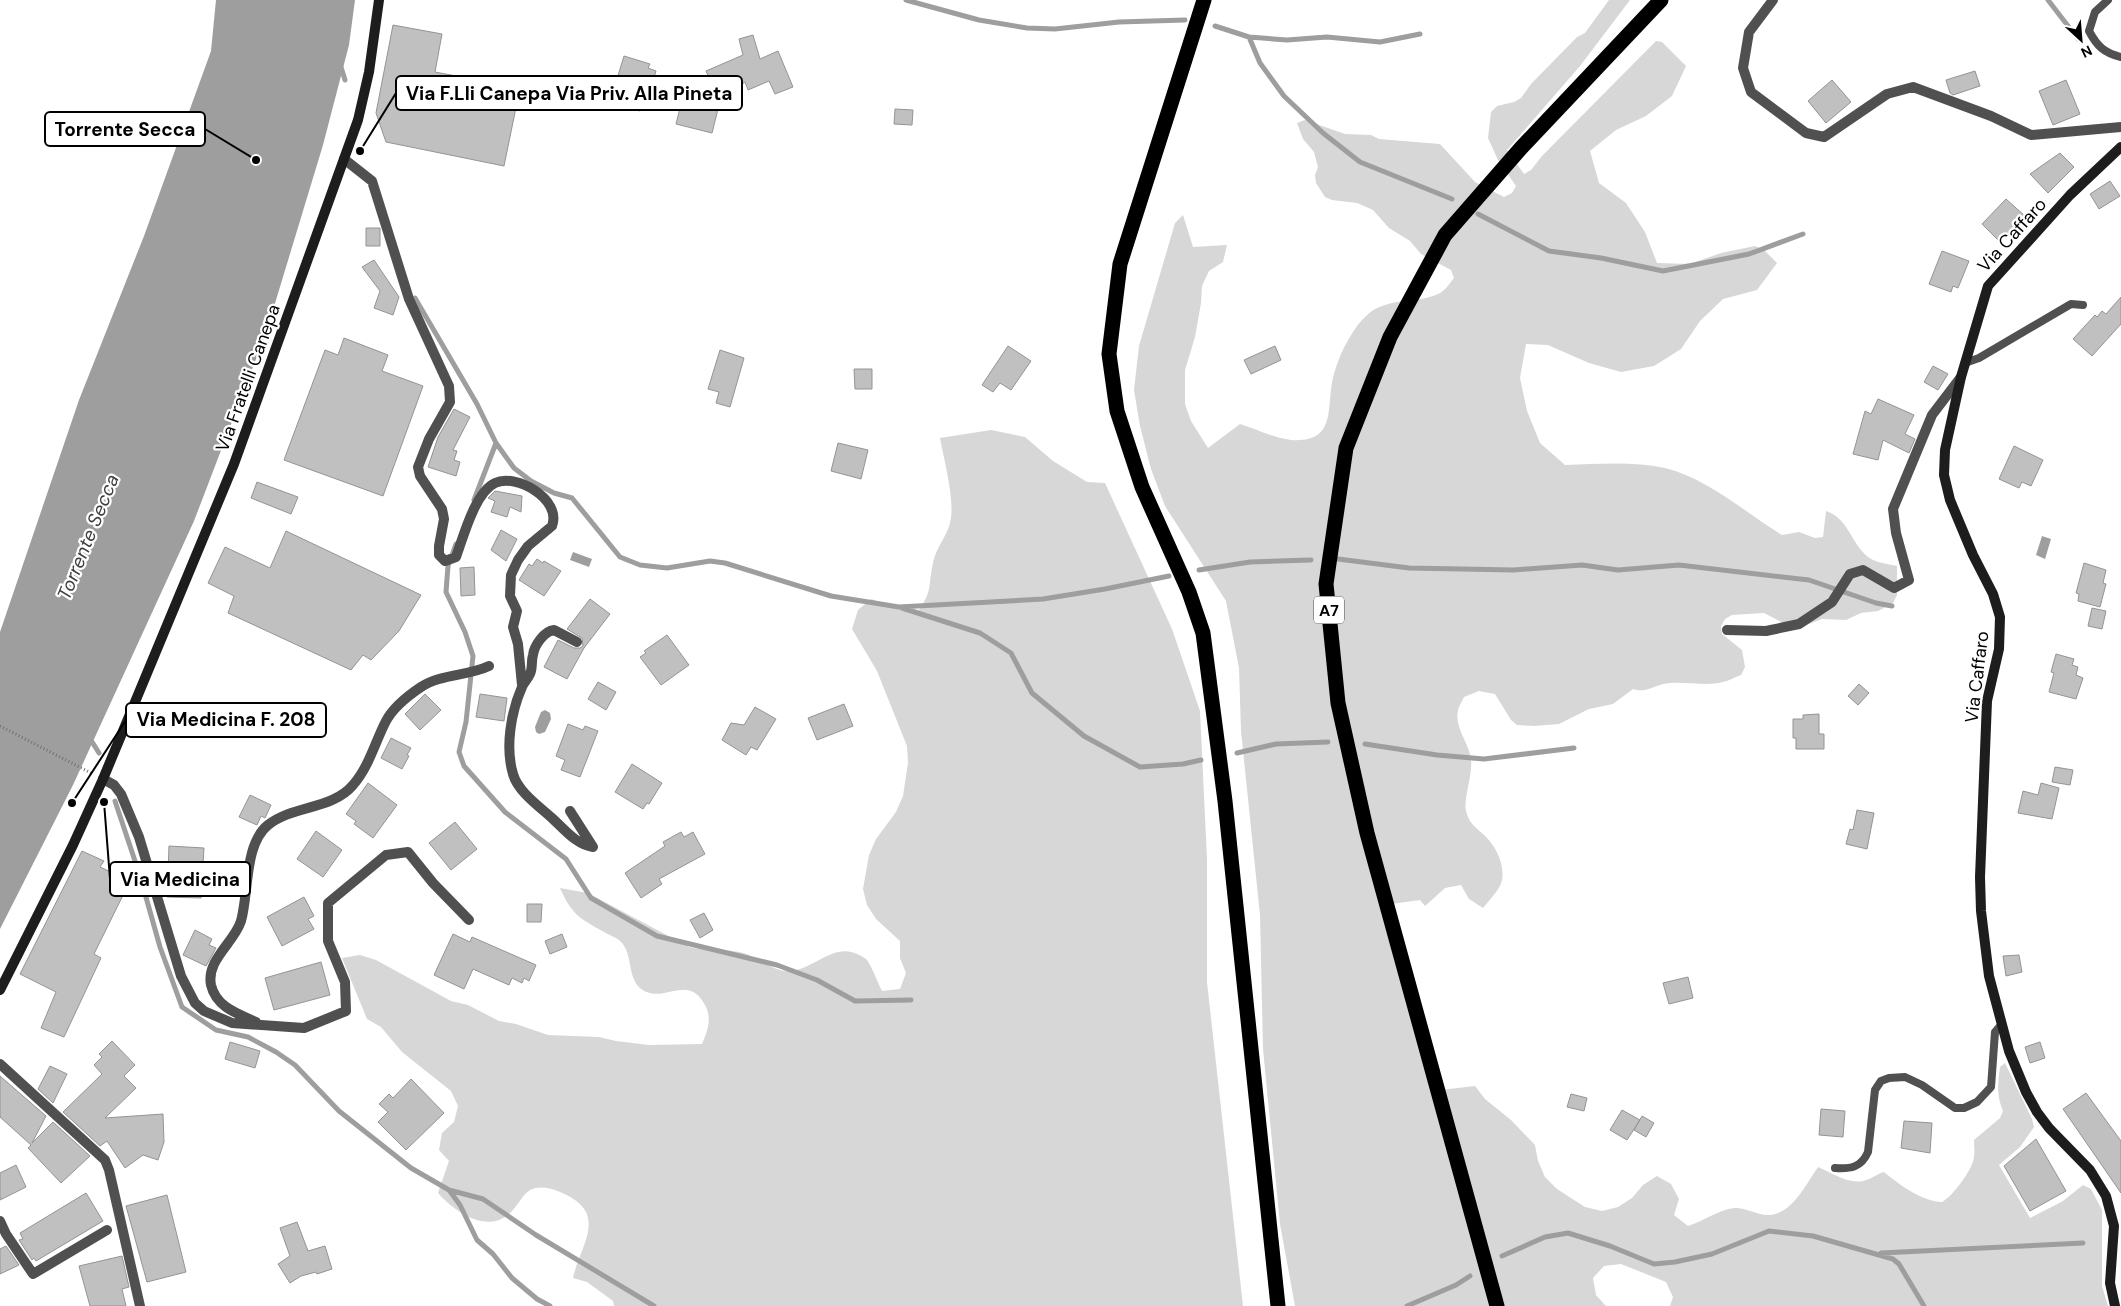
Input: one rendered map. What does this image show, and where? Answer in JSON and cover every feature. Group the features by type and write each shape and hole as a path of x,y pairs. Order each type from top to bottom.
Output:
{"highway":[{"path":"1204,0 1120,264 1109,354 1117,411 1142,488 1189,592 1203,633 1225,802 1278,1306"},
{"name":"A7","path":"1497,1306 1367,833 1338,703 1326,584 1346,448 1390,337 1445,235 1521,148 1660,0"}],"street":[{"name":"Via Fratelli Canepa","path":"0,990 73,845 113,757 234,464 358,120 369,72 379,0"},
{"path":"1773,0 1749,32 1743,68 1752,92 1806,133 1824,137 1887,94 1913,88 1991,116 2031,136 2121,127"},
{"name":"Via Caffaro","path":"2115,1306 2110,1283 2114,1226 2106,1196 2090,1170 2049,1128 2037,1112 2009,1051 1989,976 1981,911 1980,877 1987,701 1999,649 2000,617 1993,594 1973,555 1950,500 1944,475 1945,450 1961,376 1988,286 2070,195 2121,147"},
{"path":"344,159 372,181 409,299 449,386 450,402 429,439 418,467 420,476 442,509 444,520 439,555 445,561 456,557 479,501 494,483 514,482 542,494 551,506 552,526 528,546 518,560 512,575 510,596 517,611 513,628 518,644 522,686"},
{"path":"1727,630 1766,630 1799,624 1832,602 1850,574 1863,570 1894,588 1909,580 1896,533 1893,509 1932,415 1961,376"},
{"path":"570,811 594,847 586,846 572,838 525,792 515,779 512,771 510,746 511,725 522,686 531,671 533,653 539,640 547,632 554,630 577,642"},
{"path":"261,1025 234,1013 218,1000 211,985 211,977 214,963 240,924 247,895 252,852 261,832 278,818 336,798 347,792 362,774 386,720 409,696 421,687 431,681 478,671 490,666"},
{"path":"103,779 114,785 121,794 136,828 181,976 195,1004 204,1011 232,1023 304,1028 346,1011 345,982 328,941 328,903 386,855 408,852 433,884 469,920"},
{"path":"0,1064 105,1160 109,1170 140,1306"},
{"path":"0,1221 6,1234 33,1274 107,1230"}],"lane":[{"path":"2108,0 2095,12 2090,31 2096,44 2107,54 2121,57"},
{"path":"1965,363 1979,358 2071,304 2083,305"},
{"path":"1835,1168 1852,1169 1865,1160 1868,1152 1875,1090 1880,1081 1889,1078 1905,1077 1922,1085 1956,1108 1964,1108 1977,1102 1991,1087 1995,1032 2001,1025"}],"path":[{"path":"0,726 103,779"}],"shaded area":[{"path":"1609,0 1630,0 1580,66 1507,150 1524,174 1531,170 1542,156 1656,41 1662,42 1686,66 1672,96 1646,116 1616,130 1590,151 1599,183 1626,203 1645,232 1657,263 1690,264 1721,253 1755,246 1763,249 1777,263 1757,290 1723,299 1700,321 1681,349 1654,366 1621,372 1589,363 1548,345 1526,344 1520,378 1527,411 1540,443 1565,465 1641,464 1681,473 1726,497 1782,535 1799,532 1815,538 1823,537 1826,511 1834,515 1846,526 1864,554 1871,559 1897,566 1897,595 1893,603 1878,611 1861,613 1846,620 1822,619 1799,628 1791,627 1764,613 1732,615 1725,619 1721,626 1722,634 1742,650 1745,667 1741,675 1728,681 1716,683 1671,683 1644,690 1633,689 1613,704 1589,709 1559,724 1517,725 1511,720 1495,694 1479,691 1464,697 1457,717 1471,759 1471,772 1465,806 1471,822 1488,839 1501,861 1503,874 1501,884 1483,908 1469,899 1461,885 1445,888 1425,906 1420,900 1391,904 1381,912 1432,1091 1475,1086 1485,1099 1511,1120 1535,1145 1538,1161 1545,1177 1557,1189 1585,1207 1602,1211 1618,1207 1632,1198 1643,1185 1657,1176 1671,1184 1679,1199 1674,1215 1688,1226 1735,1208 1766,1215 1778,1213 1786,1209 1798,1197 1818,1167 1842,1178 1854,1181 1866,1180 1884,1172 1904,1187 1926,1199 1942,1202 1957,1188 1970,1168 1974,1155 1974,1140 2000,1118 2003,1111 1998,1094 2000,1067 2005,1063 2034,1127 2020,1147 1999,1165 2030,1218 2063,1201 2083,1185 2091,1189 2102,1210 2102,1286 2108,1306 1670,1306 1673,1297 1666,1282 1621,1264 1604,1266 1593,1278 1596,1295 1606,1306 1295,1306 1280,1224 1263,1049 1260,915 1241,731 1239,668 1226,601 1165,506 1151,469 1140,426 1134,390 1139,346 1175,223 1183,215 1193,247 1227,245 1223,262 1209,271 1202,286 1195,337 1185,370 1185,404 1191,421 1208,448 1240,424 1291,440 1305,440 1322,431 1326,423 1337,364 1346,343 1358,324 1372,311 1380,307 1396,302 1422,299 1440,293 1454,278 1451,270 1421,254 1410,241 1389,228 1373,210 1357,203 1332,200 1325,197 1316,183 1315,175 1318,167 1314,152 1303,139 1297,123 1305,120 1345,134 1371,135 1379,139 1440,144 1475,182 1504,197 1512,193 1516,186 1498,160 1488,138 1491,112 1497,106 1514,102 1521,98 1531,84 1577,37 1585,33"},
{"path":"991,430 1025,437 1053,461 1087,482 1105,483 1172,629 1200,711 1207,859 1207,982 1243,1306 614,1306 613,1301 587,1282 573,1278 588,1230 588,1219 585,1210 575,1200 553,1189 534,1188 524,1195 510,1213 501,1219 491,1222 471,1218 453,1207 438,1193 449,1161 439,1150 442,1133 454,1122 458,1106 451,1091 402,1052 381,1027 367,1019 342,958 360,955 376,960 451,1001 468,1005 499,1021 516,1024 548,1035 599,1037 649,1045 702,1044 709,1017 706,1007 699,996 691,991 683,990 657,994 649,993 640,988 633,977 625,947 621,942 577,915 568,904 560,888 588,893 689,947 739,952 785,971 794,971 830,955 848,951 867,960 882,991 900,989 906,973 900,958 900,941 876,919 867,905 863,889 869,855 876,839 896,812 903,796 908,763 907,746 877,671 852,629 858,610 871,599 886,604 919,610 928,592 935,557 948,530 951,518 950,489 940,438"}],"water":[{"path":"216,0 355,0 349,45 323,145 266,333 194,521 73,785 0,929 0,632 79,400 144,236 211,51"},
{"path":"2042,536 2051,539 2045,559 2036,555"},
{"path":"573,552 592,559 589,567 570,560"},
{"path":"545,710 550,713 551,719 545,732 539,734 536,732 535,727 541,712"}],"building":[{"path":"393,25 442,34 435,72 520,88 504,166 386,142 376,113"},
{"path":"753,35 760,59 778,51 793,87 775,94 769,81 748,90 745,82 719,101 706,71 743,55 739,39"},
{"path":"624,56 650,64 648,68 656,71 650,91 647,90 640,111 626,107 625,110 609,105"},
{"path":"1975,71 1980,86 1953,95 1950,93 1946,80"},
{"path":"1832,80 1851,102 1826,123 1808,101"},
{"path":"2066,80 2080,114 2053,125 2039,91"},
{"path":"682,100 718,109 712,133 676,124"},
{"path":"895,109 913,110 912,125 894,124"},
{"path":"2060,153 2074,167 2048,193 2030,174"},
{"path":"2110,181 2120,196 2099,209 2090,194"},
{"path":"2006,199 2025,216 2000,242 1982,224"},
{"path":"366,228 380,228 380,246 366,246"},
{"path":"1942,251 1969,261 1958,288 1953,286 1951,292 1929,284"},
{"path":"374,260 399,297 393,315 374,308 380,291 362,267"},
{"path":"2121,297 2121,324 2092,356 2073,339 2095,315 2097,317 2102,311 2106,314"},
{"path":"344,338 388,355 382,371 423,386 383,496 284,460 325,350 338,355"},
{"path":"1008,346 1031,361 1011,390 1000,383 993,392 982,385"},
{"path":"1275,346 1281,360 1251,374 1244,360"},
{"path":"720,350 744,358 730,407 716,403 719,392 708,389"},
{"path":"1933,366 1948,374 1938,390 1924,382"},
{"path":"854,369 872,369 872,389 855,389"},
{"path":"1878,399 1914,415 1905,434 1915,439 1909,453 1883,440 1878,460 1853,454 1865,411 1871,414"},
{"path":"454,409 470,417 453,450 457,451 454,460 460,462 456,476 428,467 438,437"},
{"path":"838,443 868,450 861,479 831,471"},
{"path":"2014,446 2043,460 2031,486 2022,482 2019,488 1999,479"},
{"path":"257,482 298,497 291,514 251,498"},
{"path":"495,491 522,496 521,512 510,507 507,517 491,512 495,501 488,498"},
{"path":"501,530 517,539 506,561 491,550"},
{"path":"286,531 421,595 399,631 371,660 363,655 351,670 228,613 234,596 208,583 225,547 270,568"},
{"path":"537,559 561,571 544,596 519,580 529,564 532,566"},
{"path":"2084,563 2106,570 2103,583 2106,584 2100,607 2078,601 2079,594 2076,593"},
{"path":"474,567 475,595 461,596 460,568"},
{"path":"590,599 610,614 584,648 567,679 544,667 558,640 574,648 583,646 582,638 567,629"},
{"path":"2092,608 2106,611 2102,629 2088,626"},
{"path":"667,635 689,665 661,685 640,657 646,653 644,651"},
{"path":"2056,654 2074,659 2072,665 2078,667 2076,675 2083,678 2076,699 2049,692 2054,673 2051,672"},
{"path":"598,682 616,692 606,710 588,699"},
{"path":"1859,684 1869,693 1858,705 1848,696"},
{"path":"425,694 441,710 420,730 405,714"},
{"path":"480,694 507,698 504,721 476,717"},
{"path":"844,704 853,726 817,740 808,718"},
{"path":"755,707 776,719 757,750 751,747 746,755 722,740 731,723 744,725"},
{"path":"1819,714 1819,734 1824,734 1824,749 1796,749 1796,738 1793,738 1793,719 1803,719 1803,715"},
{"path":"568,724 583,730 585,726 598,731 580,777 561,770 565,760 556,756"},
{"path":"391,738 411,748 402,769 381,758"},
{"path":"632,764 662,783 649,804 647,803 643,809 615,792"},
{"path":"2055,767 2073,770 2070,785 2052,782"},
{"path":"368,783 397,805 373,838 354,824 356,821 346,814"},
{"path":"2041,783 2059,788 2052,819 2018,813 2023,791 2038,795"},
{"path":"250,795 271,805 265,818 261,816 257,825 239,817"},
{"path":"1857,810 1874,813 1867,849 1846,844 1850,829 1853,830"},
{"path":"455,822 477,849 451,870 429,843"},
{"path":"316,831 342,850 323,877 297,859"},
{"path":"681,832 684,837 693,832 705,854 659,879 662,884 641,898 625,873 665,846 663,842"},
{"path":"169,846 204,848 201,898 167,897"},
{"path":"82,851 104,861 100,867 130,881 94,954 101,958 64,1037 41,1028 56,992 20,974"},
{"path":"304,897 314,916 308,919 314,929 282,946 267,917"},
{"path":"527,904 542,904 541,922 527,922"},
{"path":"704,913 713,930 700,938 690,920"},
{"path":"195,930 212,939 209,945 216,948 206,966 183,955"},
{"path":"453,934 470,942 472,937 536,965 529,981 524,978 522,983 512,978 509,985 473,969 464,989 434,975"},
{"path":"562,934 567,947 550,954 545,941"},
{"path":"2019,955 2022,972 2006,976 2003,956"},
{"path":"321,962 330,995 274,1010 265,978"},
{"path":"1688,977 1693,998 1669,1004 1663,983"},
{"path":"112,1041 135,1065 124,1076 136,1088 105,1118 163,1114 164,1142 158,1160 143,1155 125,1168 107,1141 100,1146 63,1112 102,1074 94,1065 102,1057 99,1054"},
{"path":"230,1042 260,1051 255,1068 225,1059"},
{"path":"2040,1042 2045,1058 2030,1063 2025,1047"},
{"path":"50,1066 67,1074 53,1103 38,1089"},
{"path":"0,1076 46,1116 32,1143 53,1122 90,1156 61,1183 28,1148 31,1145 0,1117"},
{"path":"411,1079 444,1113 406,1150 378,1122 388,1112 379,1104 389,1094 393,1098"},
{"path":"2086,1093 2121,1141 2121,1193 2063,1109"},
{"path":"1571,1094 1587,1098 1584,1111 1567,1107"},
{"path":"1821,1109 1845,1111 1843,1137 1819,1135"},
{"path":"1622,1110 1640,1120 1627,1140 1610,1130"},
{"path":"1642,1116 1654,1123 1646,1137 1634,1130"},
{"path":"1904,1121 1932,1123 1930,1153 1901,1148"},
{"path":"2036,1139 2066,1191 2030,1211 2004,1166"},
{"path":"16,1165 26,1187 0,1200 0,1173"},
{"path":"86,1193 103,1221 36,1261 34,1258 32,1260 19,1240 23,1239 20,1233"},
{"path":"167,1195 186,1272 147,1282 126,1206"},
{"path":"297,1222 308,1251 325,1246 332,1269 317,1274 316,1272 301,1276 290,1283 278,1264 290,1256 280,1228"},
{"path":"6,1246 19,1265 0,1274 0,1249"},
{"path":"122,1256 129,1287 122,1289 126,1306 90,1306 79,1266"}],"waterway":[{"path":"906,0 979,20 1027,28 1055,29 1119,22 1185,20"},
{"path":"2048,0 2078,39"},
{"path":"1215,26 1249,37 1287,40 1327,37 1380,42 1420,34"},
{"path":"1249,37 1260,63 1284,96 1323,133 1360,162 1452,199"},
{"path":"340,64 345,80"},
{"path":"1478,214 1549,251 1601,258 1663,271 1749,254 1803,234"},
{"path":"415,298 477,404 496,443 514,468 531,481 554,493 572,498 620,557 640,565 667,568 710,561 725,563 831,596 899,607 1043,599 1169,576"},
{"path":"474,500 496,443"},
{"path":"456,544 448,566 446,592 465,632 473,656 466,722 459,752 464,766 505,812 566,859 591,898 657,936 777,965 817,980 855,1001 911,1000"},
{"path":"1338,559 1409,568 1514,570 1582,565 1618,570 1679,565 1809,580 1876,603 1892,606"},
{"path":"1199,570 1250,562 1311,560"},
{"path":"902,608 980,633 1011,653 1032,693 1084,736 1140,767 1183,764 1201,760"},
{"path":"89,737 99,753"},
{"path":"1237,753 1276,744 1328,742"},
{"path":"1365,744 1437,755 1484,759 1574,748"},
{"path":"115,801 140,876 160,947 182,1007 216,1030 248,1037 295,1065 339,1111 411,1168 449,1190 460,1205 477,1240 493,1254 512,1278 537,1299 550,1306"},
{"path":"449,1190 483,1199 536,1235 654,1306"},
{"path":"1502,1256 1545,1237 1568,1233 1610,1246 1654,1264 1675,1262 1712,1254 1769,1231 1813,1236 1893,1259 1899,1264 1924,1306"},
{"path":"1881,1253 2083,1243"},
{"path":"1407,1306 1456,1285 1470,1276"}],"place":[{"name":"Via F.Lli Canepa Via Priv. Alla Pineta","path":"360,151"},
{"name":"Torrente Secca","path":"256,160"},
{"name":"Via Medicina","path":"104,802"},
{"name":"Via Medicina F. 208","path":"72,803"}]}
